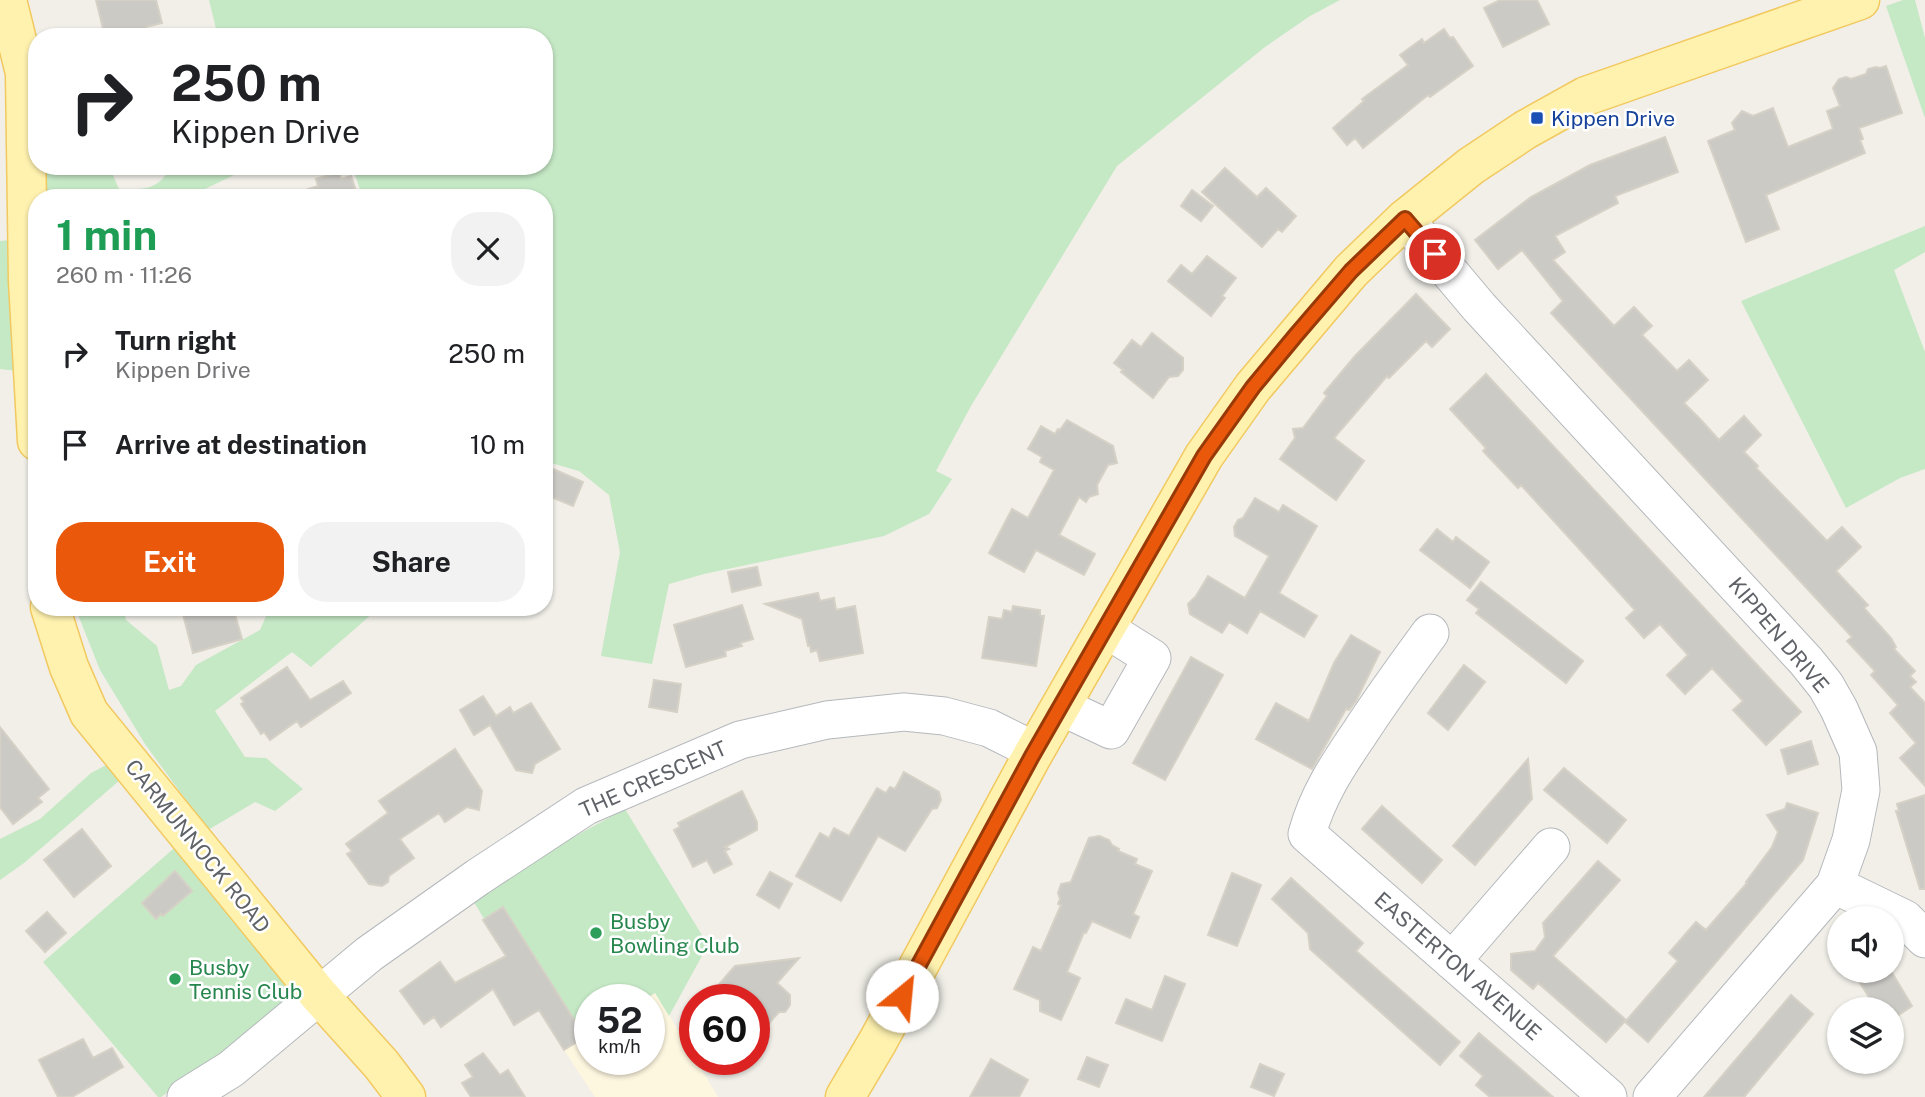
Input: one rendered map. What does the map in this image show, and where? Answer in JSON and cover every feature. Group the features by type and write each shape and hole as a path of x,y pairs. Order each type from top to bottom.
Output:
{"main road":[{"path":"7,0 25,73 28,281"},
{"path":"845,1097 1035,751 1204,456 1253,387 1351,271 1405,219 1471,166 1525,130 1586,96 1860,0"},
{"name":"CARMUNNOCK ROAD","path":"53,616 69,667 89,713 318,994 381,1064 406,1097"}],"street":[{"name":"KIPPEN DRIVE","path":"1405,219 1479,307 1740,588 1826,686 1857,752 1861,790 1854,828 1835,885 1652,1097"},
{"path":"1062,707 1111,730 1152,658 1106,629"},
{"name":"EASTERTON AVENUE","path":"1430,633 1330,778 1307,834 1608,1097"},
{"name":"THE CRESCENT","path":"186,1097 231,1069 369,954 478,877 586,806 740,740 827,720 904,712 944,716 989,729 1035,751"},
{"path":"1452,961 1551,847"},
{"path":"1835,885 1905,919 1925,939"}],"shaded area":[{"path":"665,1008 679,1032 679,1075 705,1075 718,1097 595,1097 580,1075 665,1075"},
{"path":"574,1044 574,1065 564,1050"}],"green space":[{"path":"209,0 1340,0 1310,16 1265,47 1117,166 971,406 936,471 952,479 929,514 884,536 704,574 669,584 652,664 601,656 620,552 609,495 579,471 553,464 553,189 360,189 355,175 553,175 553,28 216,28"},
{"path":"1903,0 1915,0 1925,38 1925,118 1886,6"},
{"path":"46,175 113,175 119,189 47,189"},
{"path":"165,175 234,175 205,189 128,189 150,187"},
{"path":"1925,226 1925,252 1894,270 1925,352 1925,469 1900,478 1846,508 1741,301"},
{"path":"11,240 18,371 0,369 0,241"},
{"path":"79,616 125,616 126,620 157,646 169,690 181,686 196,665 260,630 266,616 370,616 311,667 292,652 215,711 245,757 266,758 303,789 275,811 255,802 208,830 145,744 100,670"},
{"path":"110,763 120,780 24,863 0,880 0,839 40,819 91,773"},
{"name":"Busby Bowling Club","path":"625,809 708,945 687,984 679,984 679,998 669,1016 665,1009 665,984 574,984 574,1044 564,1050 469,894"},
{"name":"Busby Tennis Club","path":"179,844 303,993 298,1001 158,1097 43,962"}],"building":[{"path":"96,0 156,0 162,23 146,28 103,28"},
{"path":"1500,0 1537,0 1549,24 1503,47 1484,8"},
{"path":"1444,29 1450,38 1453,37 1473,66 1430,97 1428,95 1363,148 1355,138 1347,145 1333,128 1364,101 1362,99 1408,65 1400,55 1422,39 1424,43"},
{"path":"1886,66 1902,113 1859,128 1865,153 1766,195 1779,229 1746,242 1708,141 1735,130 1732,123 1742,111 1753,116 1773,108 1788,147 1833,129 1827,111 1840,106 1833,88 1839,79 1851,79 1866,74 1868,69"},
{"path":"1665,137 1678,172 1615,196 1618,203 1555,236 1565,252 1553,260 1614,326 1634,307 1652,326 1642,335 1677,371 1689,360 1708,380 1684,403 1719,440 1744,416 1761,435 1744,452 1758,466 1756,468 1827,541 1842,527 1861,547 1836,571 1868,605 1864,608 1891,638 1896,647 1894,649 1915,671 1910,676 1916,682 1910,687 1925,703 1925,786 1900,758 1916,743 1890,713 1898,705 1871,675 1875,671 1847,641 1852,637 1551,313 1563,301 1522,250 1498,269 1475,240 1531,197 1590,165"},
{"path":"1225,168 1257,197 1266,188 1296,216 1282,232 1278,229 1262,247 1202,192"},
{"path":"329,175 340,175 341,179 351,176 355,189 309,189 318,186 316,179"},
{"path":"1192,190 1213,206 1201,221 1181,206"},
{"path":"1207,256 1236,278 1211,316 1168,281 1181,265 1192,274"},
{"path":"1416,294 1450,329 1432,347 1426,341 1389,378 1387,376 1334,438 1364,461 1336,500 1280,459 1295,438 1293,429 1303,428 1327,396 1324,393 1355,356"},
{"path":"1152,333 1183,358 1183,370 1178,376 1169,377 1153,398 1114,363 1132,340 1141,347"},
{"path":"1486,374 1801,712 1766,745 1733,710 1743,701 1712,668 1685,694 1667,675 1688,655 1660,624 1644,638 1626,618 1635,610 1521,485 1518,488 1483,451 1486,448 1450,409"},
{"path":"1067,420 1113,446 1117,463 1108,465 1097,485 1098,494 1089,497 1086,502 1079,497 1059,535 1095,554 1084,575 1036,550 1024,572 989,553 1012,509 1028,518 1054,470 1040,462 1042,457 1028,449 1041,426 1055,434"},
{"path":"553,469 583,482 573,506 553,498"},
{"path":"1255,498 1279,512 1283,505 1317,526 1279,593 1317,616 1304,637 1260,611 1247,633 1229,622 1222,633 1190,614 1188,604 1208,576 1245,598 1269,556 1235,536 1234,527"},
{"path":"1437,529 1453,542 1456,537 1489,562 1470,588 1420,550"},
{"path":"757,567 761,585 732,592 728,572"},
{"path":"1481,582 1583,661 1566,683 1476,613 1479,609 1467,600"},
{"path":"818,593 820,601 834,598 836,610 855,606 863,653 820,661 817,650 811,652 808,646 802,619 765,604"},
{"path":"742,605 753,639 740,643 742,646 725,651 726,656 686,667 674,625"},
{"path":"1013,606 1040,610 1040,616 1044,616 1036,666 982,658 989,617 1002,619 1004,610 1012,612"},
{"path":"183,616 236,616 242,639 193,653"},
{"path":"1351,635 1380,652 1356,701 1349,710 1346,709 1312,769 1256,739 1276,703 1309,721 1334,663"},
{"path":"1191,657 1223,675 1165,780 1133,763"},
{"path":"1464,665 1485,682 1448,730 1428,713"},
{"path":"287,667 310,700 343,681 351,693 301,727 297,721 270,740 264,732 261,734 241,704 244,702 241,698"},
{"path":"654,680 681,684 677,712 649,707"},
{"path":"483,696 496,716 510,707 513,713 531,703 560,749 535,764 532,773 516,770 490,725 474,735 460,710"},
{"path":"0,727 49,789 38,798 42,802 13,824 0,807"},
{"path":"1811,741 1818,764 1788,774 1781,750"},
{"path":"455,749 482,791 479,810 467,807 445,822 439,813 400,839 414,858 389,876 388,882 382,886 369,884 347,854 352,851 346,844 388,813 379,801"},
{"path":"1528,759 1532,799 1475,865 1453,846"},
{"path":"1564,768 1626,820 1607,843 1544,790"},
{"path":"904,772 939,792 941,800 937,808 932,809 905,851 878,836 841,901 796,876 820,833 829,838 834,828 849,836 877,788 886,793 890,787 895,789"},
{"path":"742,791 757,822 757,830 725,847 729,849 725,851 732,864 714,873 707,860 693,867 674,830 680,827 678,823"},
{"path":"1925,795 1925,889 1920,889 1896,811 1899,811 1897,804"},
{"path":"1787,803 1818,813 1803,860 1648,1042 1625,1022 1678,961 1669,953 1696,922 1706,930 1747,883 1772,847 1778,832 1767,815 1785,809"},
{"path":"1382,806 1442,860 1422,883 1362,829"},
{"path":"82,829 111,866 74,897 44,860"},
{"path":"1099,836 1109,840 1118,851 1137,859 1135,864 1152,871 1133,914 1139,917 1130,938 1092,921 1086,933 1084,932 1067,972 1080,978 1061,1020 1040,1011 1040,1000 1014,989 1033,947 1041,951 1061,905 1058,904 1058,893 1061,884 1071,882 1089,838"},
{"path":"1598,861 1620,880 1553,956 1626,1020 1606,1042 1538,983 1533,989 1511,970 1511,954 1535,951 1545,937 1543,923"},
{"path":"175,871 192,891 156,919 142,903"},
{"path":"770,872 792,884 779,908 757,895"},
{"path":"1232,873 1261,885 1237,946 1208,935"},
{"path":"1291,878 1363,943 1356,951 1460,1042 1440,1065 1310,949 1308,933 1272,899"},
{"path":"503,907 574,1020 574,1044 564,1050 539,1010 514,1025 493,989 441,1027 434,1017 424,1024 400,991 440,962 455,983 506,956 483,920"},
{"path":"47,912 66,933 45,952 26,931"},
{"path":"799,958 777,983 790,995 790,1005 785,1012 779,1012 770,1022 770,984 719,984 735,966"},
{"path":"1165,976 1185,984 1162,1041 1116,1023 1126,999 1152,1010"},
{"path":"1860,983 1898,983 1912,1006 1904,1011 1904,997 1869,997"},
{"path":"1791,995 1813,1014 1744,1097 1704,1097"},
{"path":"1479,1033 1553,1097 1490,1097 1476,1085 1483,1076 1460,1056"},
{"path":"83,1039 93,1058 112,1048 123,1067 72,1097 58,1097 39,1060"},
{"path":"483,1053 500,1075 508,1070 525,1097 471,1097 462,1083 473,1077 465,1065"},
{"path":"1087,1057 1108,1065 1099,1087 1078,1079"},
{"path":"991,1059 1028,1080 1019,1097 970,1097"},
{"path":"1260,1064 1284,1074 1274,1096 1251,1087"}],"place":[{"name":"Kippen Drive","path":"1537,118"},
{"name":"Busby Bowling Club","path":"596,933"},
{"name":"Busby Tennis Club","path":"175,979"}],"route":[{"path":"902,996 1032,756 1145,558 1204,456 1253,387 1351,271 1405,219 1435,254"}]}
